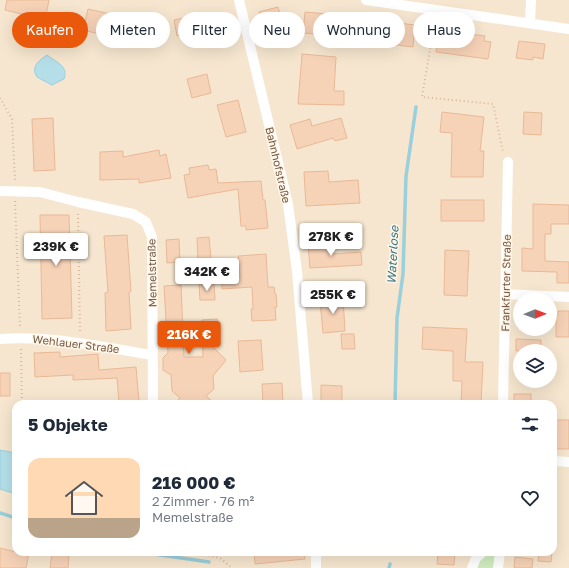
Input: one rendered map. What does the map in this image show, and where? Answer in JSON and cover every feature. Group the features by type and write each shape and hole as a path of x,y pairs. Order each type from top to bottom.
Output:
{"street":[{"name":"Bahnhofstraße","path":"239,0 288,204 297,271 308,400"},
{"path":"366,0 569,29"},
{"path":"530,23 531,0"},
{"name":"Frankfurter Straße","path":"503,400 508,162"},
{"name":"Memelstraße","path":"0,191 15,190 40,192 133,214 146,222 152,237 153,400"},
{"path":"505,294 569,297"},
{"name":"Wehlauer Straße","path":"0,338 20,337 152,355"},
{"path":"557,461 569,462"},
{"path":"316,556 316,568"},
{"path":"472,568 478,556"},
{"path":"498,568 500,556"}],"path":[{"path":"436,10 422,98 493,104 502,148 508,162"},
{"path":"0,98 12,119 22,400"},
{"path":"78,202 80,344"},
{"path":"211,556 220,558 232,568"}],"shaded area":[{"path":"0,0 569,0 569,568 0,568"}],"green space":[{"path":"484,556 498,556 496,568 477,568 480,560"}],"water":[{"path":"47,55 61,65 65,71 64,79 52,85 37,77 35,73 36,65"},
{"path":"0,450 12,452 12,493 0,489"}],"building":[{"path":"7,0 49,0 47,12 13,12 5,10"},
{"path":"278,7 279,12 259,12"},
{"path":"88,9 101,12 96,12 96,33 88,31"},
{"path":"305,12 313,13 313,34 305,33"},
{"path":"178,19 177,36 174,20"},
{"path":"405,24 413,25 413,47 405,46"},
{"path":"475,35 485,36 484,41 491,42 488,59 436,52 437,48 475,48"},
{"path":"519,41 545,44 543,59 533,57 533,60 516,58"},
{"path":"302,54 336,57 334,91 344,91 344,105 298,104"},
{"path":"207,74 211,93 192,98 187,79"},
{"path":"238,100 246,132 226,137 217,105"},
{"path":"442,112 484,117 480,151 484,151 483,177 451,177 452,133 440,132"},
{"path":"524,112 542,113 541,135 523,134"},
{"path":"53,118 55,170 34,171 32,119"},
{"path":"341,118 347,138 335,141 333,138 297,149 290,125 310,119 312,126"},
{"path":"159,150 160,156 166,154 171,178 139,183 139,179 100,180 100,152 123,151 123,157"},
{"path":"208,165 209,170 216,169 218,183 261,181 268,228 246,230 246,226 241,226 238,189 188,198 184,175 190,174 189,168"},
{"path":"328,171 329,182 358,180 360,203 306,206 304,172"},
{"path":"441,200 484,200 484,221 441,221"},
{"path":"533,204 569,205 569,224 551,224 551,234 545,234 545,261 569,262 569,283 557,283 557,272 522,271 522,248 533,249"},
{"path":"40,215 69,215 72,318 42,319"},
{"path":"127,235 131,291 129,292 131,329 106,331 105,293 108,292 104,236"},
{"path":"209,237 211,259 198,260 197,238"},
{"path":"179,239 180,262 167,263 166,240"},
{"path":"330,243 331,254 361,252 362,265 310,268 308,244"},
{"path":"445,250 469,251 467,296 444,295"},
{"path":"266,254 268,287 274,287 276,294 276,320 252,321 252,287 222,289 222,279 240,277 238,256"},
{"path":"214,283 215,300 200,300 199,284"},
{"path":"181,285 184,357 203,357 202,320 217,319 218,338 205,339 226,360 213,376 214,389 206,396 210,400 178,400 180,398 172,391 171,375 163,370 163,358 168,353 164,286"},
{"path":"343,298 345,331 323,333 320,300"},
{"path":"558,311 569,311 569,337 556,337"},
{"path":"423,327 467,329 465,362 483,362 481,400 461,400 462,381 453,381 453,351 422,349"},
{"path":"341,334 354,334 355,349 342,349"},
{"path":"516,339 541,340 541,344 516,344"},
{"path":"261,340 263,370 240,372 238,341"},
{"path":"60,352 60,357 98,354 99,370 136,367 139,400 119,400 117,378 73,380 73,375 35,377 34,353"},
{"path":"0,373 10,373 10,396 0,396"},
{"path":"282,383 283,400 263,400 262,384"},
{"path":"321,385 342,386 342,400 321,400"},
{"path":"514,394 531,394 531,400 514,400"},
{"path":"557,420 569,420 569,449 557,449"},
{"path":"0,548 12,551 12,556 28,556 26,568 0,568"},
{"path":"52,556 69,556 68,568 50,568"},
{"path":"254,556 305,556 305,559 255,564"},
{"path":"438,556 455,556 454,565 437,564"},
{"path":"539,556 552,556 551,562 538,561"},
{"path":"515,557 533,559 532,568 514,568"}],"waterway":[{"name":"Waterlose","path":"395,400 397,318 403,274 406,176 416,107"},
{"path":"0,513 12,517"},
{"path":"168,556 209,562"},
{"path":"389,568 390,564"}]}
